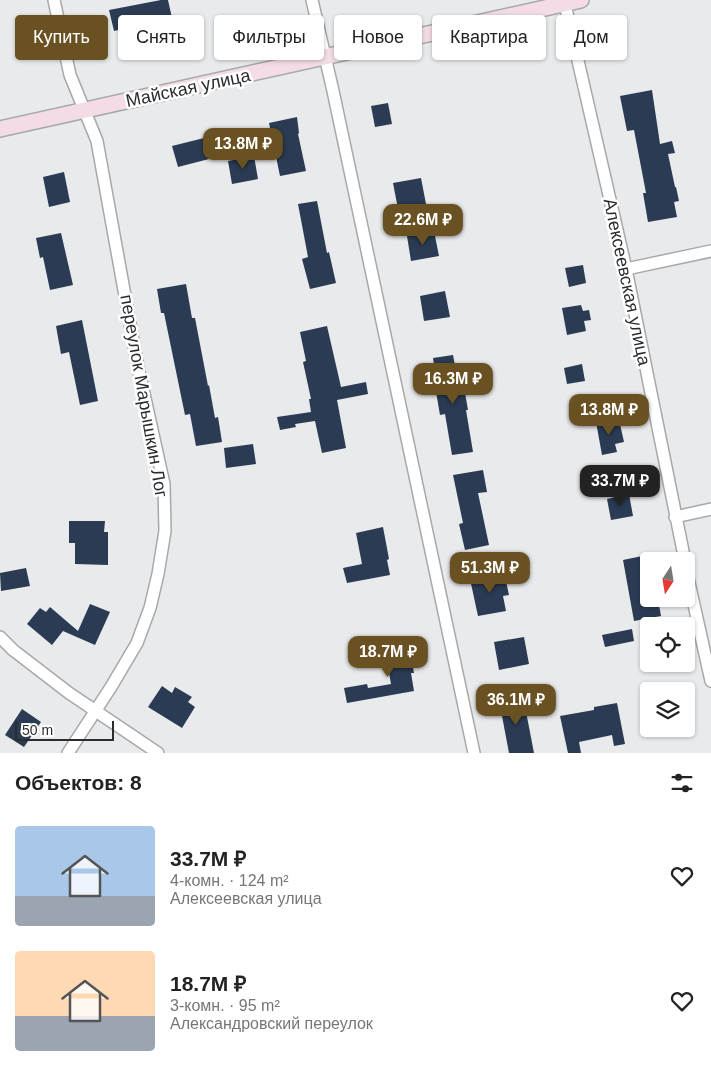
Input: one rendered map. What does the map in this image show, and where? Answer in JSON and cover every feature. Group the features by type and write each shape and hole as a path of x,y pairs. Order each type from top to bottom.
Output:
{"street":[{"name":"переулок Марышкин Лог","path":"54,0 70,75 97,141 137,362 164,484 164,523 158,574 150,608 137,643 68,753"},
{"path":"312,0 474,753"},
{"name":"Майская улица","path":"0,129 325,58 564,2 581,0"},
{"name":"Алексеевская улица","path":"564,2 626,269 683,552"},
{"path":"626,269 711,251"},
{"path":"675,517 711,509"},
{"path":"695,608 711,681"},
{"path":"0,637 13,650 69,692 158,753"}],"building":[{"path":"168,0 171,15 118,15 118,30 114,31 109,10"},
{"path":"652,90 660,144 672,141 675,153 668,154 679,201 674,202 677,217 648,222 643,193 646,193 634,130 627,131 620,96"},
{"path":"388,103 392,124 375,127 371,106"},
{"path":"297,117 298,134 306,171 280,176 269,123"},
{"path":"204,138 209,159 178,167 172,146"},
{"path":"254,156 258,179 232,184 228,161"},
{"path":"64,172 70,202 49,207 43,177"},
{"path":"421,178 426,204 398,209 393,183"},
{"path":"317,201 327,253 329,252 336,283 310,289 302,259 308,257 298,204"},
{"path":"434,231 439,256 411,261 407,236"},
{"path":"61,233 73,285 50,290 43,257 40,258 36,238"},
{"path":"583,265 586,283 569,287 565,268"},
{"path":"186,284 192,318 195,318 208,386 215,418 218,417 222,442 196,446 190,414 185,415 164,313 161,313 157,289"},
{"path":"445,291 450,317 424,321 420,296"},
{"path":"581,305 583,311 589,310 591,320 584,321 586,331 567,335 562,308"},
{"path":"82,320 98,401 80,405 69,352 61,354 56,326"},
{"path":"327,326 341,387 366,382 368,394 337,400 346,448 322,453 315,421 295,424 296,427 280,430 277,417 311,412 309,399 311,399 303,362 306,361 300,332"},
{"path":"453,355 459,387 464,387 473,452 452,455 445,414 440,415 433,358"},
{"path":"582,364 585,381 567,384 564,368"},
{"path":"610,419 612,426 620,424 624,442 615,444 617,452 602,455 596,422"},
{"path":"253,444 256,464 226,468 224,448"},
{"path":"483,470 487,492 478,493 489,545 465,550 459,524 463,523 453,475"},
{"path":"629,494 633,516 611,520 607,499"},
{"path":"69,521 105,521 104,532 108,532 108,565 75,564 75,543 69,543"},
{"path":"383,527 390,575 347,583 343,568 362,564 356,533"},
{"path":"640,556 640,608 660,608 661,616 640,617 640,620 634,621 623,560"},
{"path":"26,568 30,586 1,591 0,573"},
{"path":"504,572 509,595 503,596 506,611 478,616 470,579"},
{"path":"90,604 110,612 95,645 63,631 52,645 27,624 40,608 46,612 50,607 78,631"},
{"path":"632,629 634,641 605,647 602,635"},
{"path":"524,637 529,664 499,670 494,642"},
{"path":"409,646 414,673 411,673 414,691 347,703 344,688 367,684 368,688 391,684 385,650"},
{"path":"162,686 172,693 175,687 192,697 188,702 195,707 182,728 148,707"},
{"path":"523,696 534,753 509,753 499,700"},
{"path":"617,703 625,744 614,746 612,735 579,742 581,753 568,753 560,716 594,710 594,707"},
{"path":"22,709 41,722 24,747 5,735"}]}
